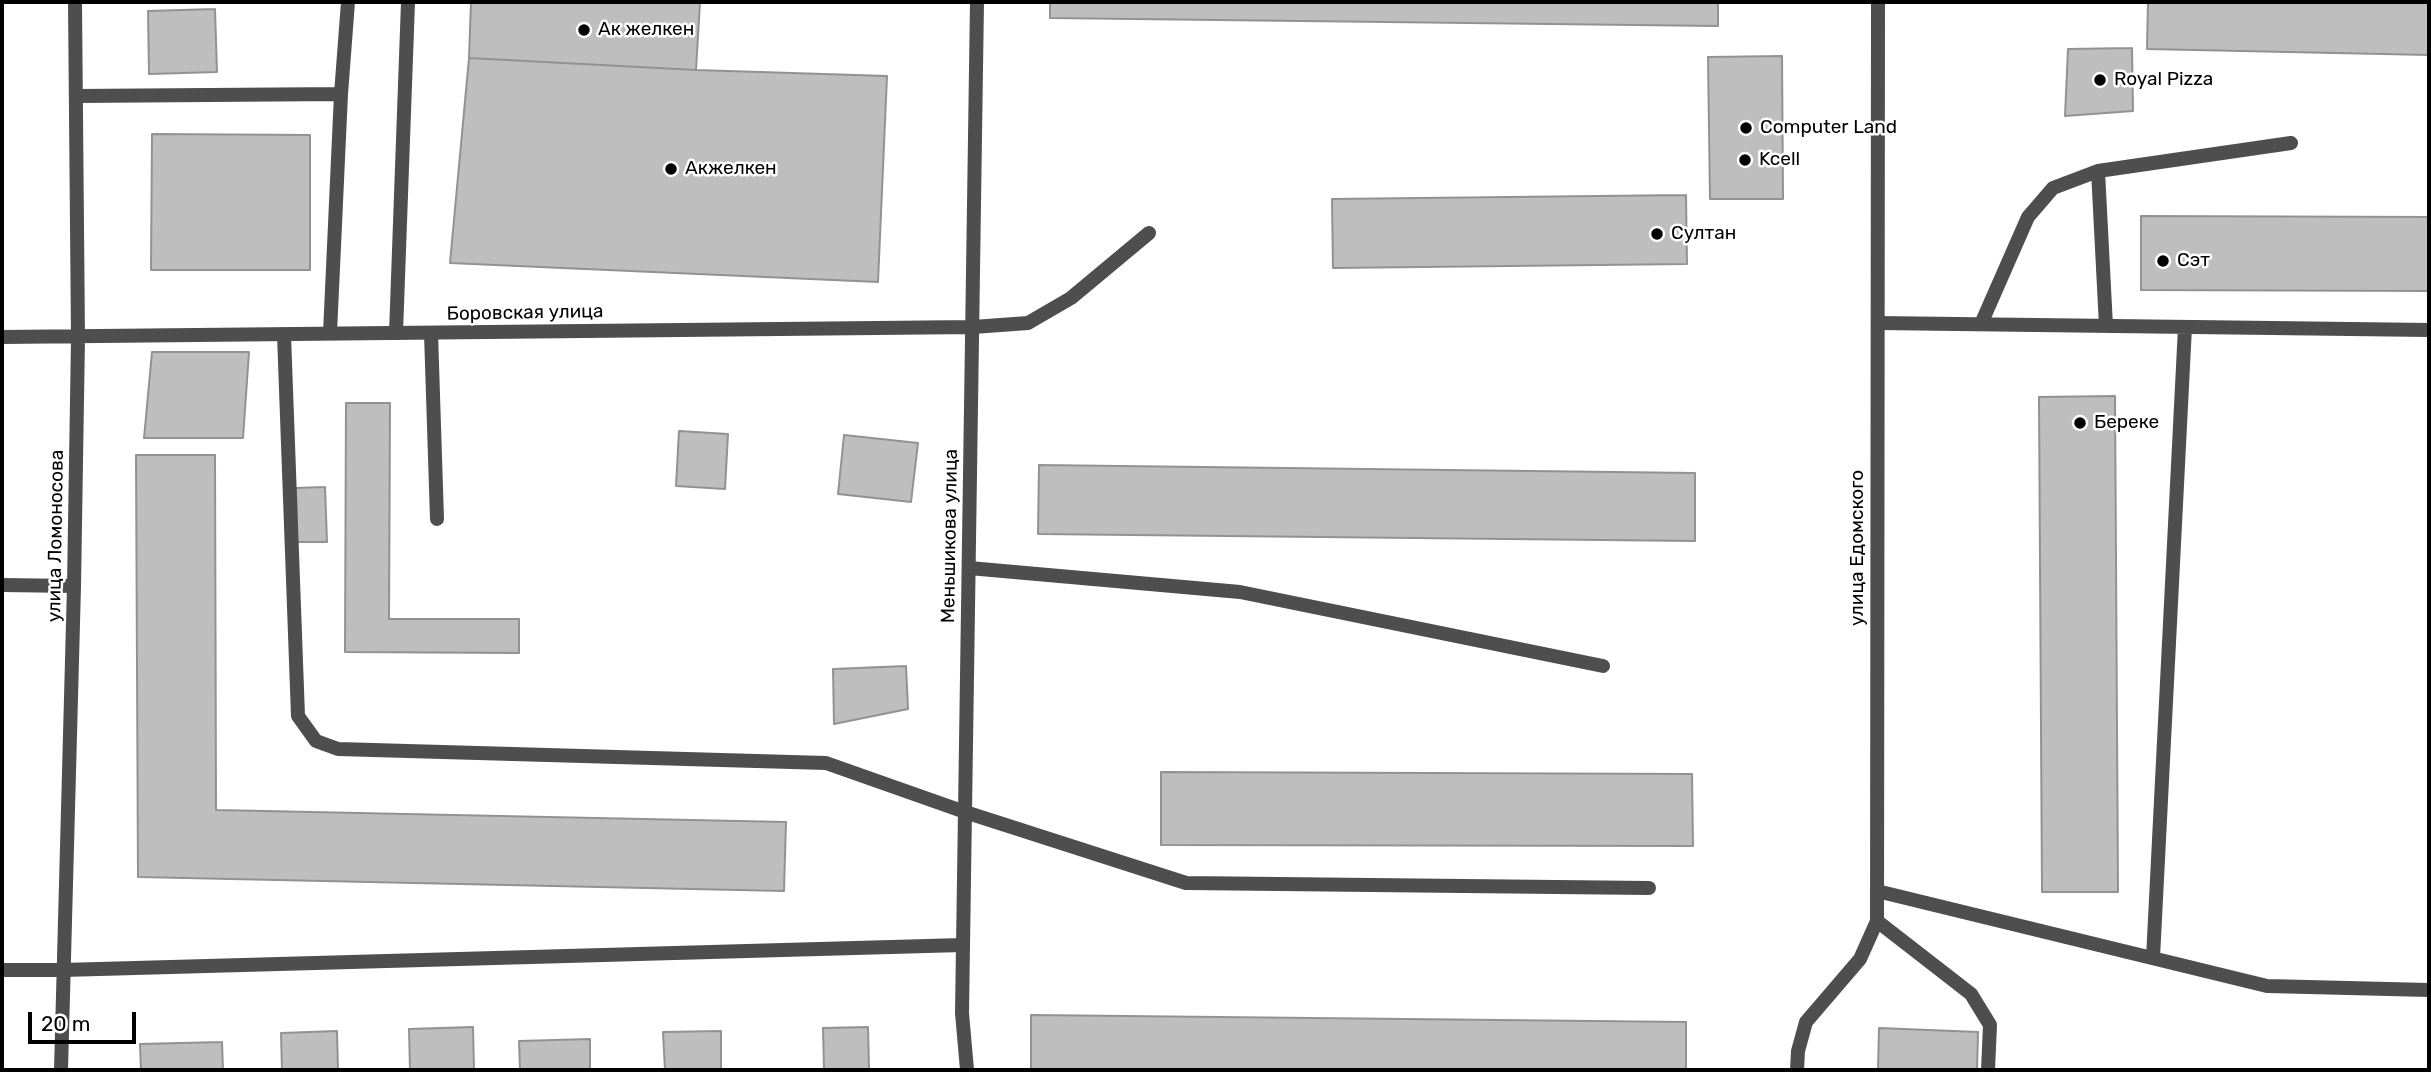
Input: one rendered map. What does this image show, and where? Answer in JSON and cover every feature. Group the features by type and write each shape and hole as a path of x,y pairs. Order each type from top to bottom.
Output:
{"street":[{"name":"улица Ломоносова","path":"61,1070 78,338 75,2"},
{"path":"330,333 348,2"},
{"path":"396,333 408,2"},
{"name":"Меньшикова улица","path":"967,1070 962,1013 977,2"},
{"name":"улица Едомского","path":"1797,1070 1798,1051 1806,1022 1860,959 1877,921 1878,2"},
{"path":"76,96 341,94"},
{"path":"1981,324 2028,217 2053,188 2098,170 2291,142"},
{"path":"2098,170 2106,326"},
{"name":"Боровская улица","path":"2,337 973,327 1028,323 1071,298 1149,233"},
{"path":"1878,323 2429,330"},
{"path":"2153,958 2185,327"},
{"path":"431,333 437,519"},
{"path":"284,335 298,716 316,741 338,749 826,763 965,812 1186,883 1649,888"},
{"path":"969,568 1240,592 1603,666"},
{"path":"2,585 74,586"},
{"path":"1877,891 2267,986 2429,989"},
{"path":"1877,921 1971,994 1990,1025 1989,1070"},
{"path":"2,970 963,945"}],"building":[{"name":"Ак желкен","path":"471,2 700,2 696,70 469,58"},
{"path":"1050,2 1718,2 1718,26 1050,18"},
{"path":"2148,2 2429,2 2429,55 2147,49"},
{"path":"2,9 3,9 2,139"},
{"path":"215,9 217,72 149,74 148,11"},
{"name":"Royal Pizza","path":"2132,48 2133,111 2065,116 2068,49"},
{"name":"Computer Land","path":"1782,56 1783,199 1710,199 1708,57"},
{"name":"Акжелкен","path":"469,58 696,70 887,76 878,282 450,263"},
{"path":"152,134 310,135 310,270 151,270"},
{"path":"1686,195 1687,264 1333,268 1332,199"},
{"path":"2141,216 2429,217 2429,291 2141,290"},
{"path":"152,352 249,352 243,438 144,438"},
{"path":"2115,396 2118,892 2042,892 2039,397"},
{"path":"346,403 390,403 389,619 519,619 519,653 345,652"},
{"path":"679,431 728,434 725,489 676,486"},
{"path":"844,435 918,443 911,502 838,494"},
{"path":"136,455 215,455 216,810 786,822 784,891 138,877"},
{"path":"1039,465 1695,473 1695,541 1038,534"},
{"path":"325,487 327,542 297,542 296,488"},
{"path":"906,666 908,709 834,724 833,669"},
{"path":"1161,772 1692,774 1693,846 1161,845"},
{"path":"1031,1015 1686,1022 1686,1070 1031,1070"},
{"path":"473,1027 474,1070 410,1070 409,1029"},
{"path":"868,1027 869,1070 824,1070 823,1028"},
{"path":"1879,1028 1978,1032 1977,1070 1878,1070"},
{"path":"337,1031 338,1070 282,1070 281,1033"},
{"path":"721,1031 721,1070 665,1070 663,1032"},
{"path":"590,1039 590,1070 520,1070 519,1041"},
{"path":"222,1042 223,1070 141,1070 140,1044"}],"place":[{"name":"Ак желкен","path":"584,30"},
{"name":"Royal Pizza","path":"2100,80"},
{"name":"Computer Land","path":"1746,128"},
{"name":"Kcell","path":"1745,160"},
{"name":"Акжелкен","path":"671,169"},
{"name":"Султан","path":"1657,234"},
{"name":"Сэт","path":"2163,261"},
{"name":"Береке","path":"2080,423"}]}
